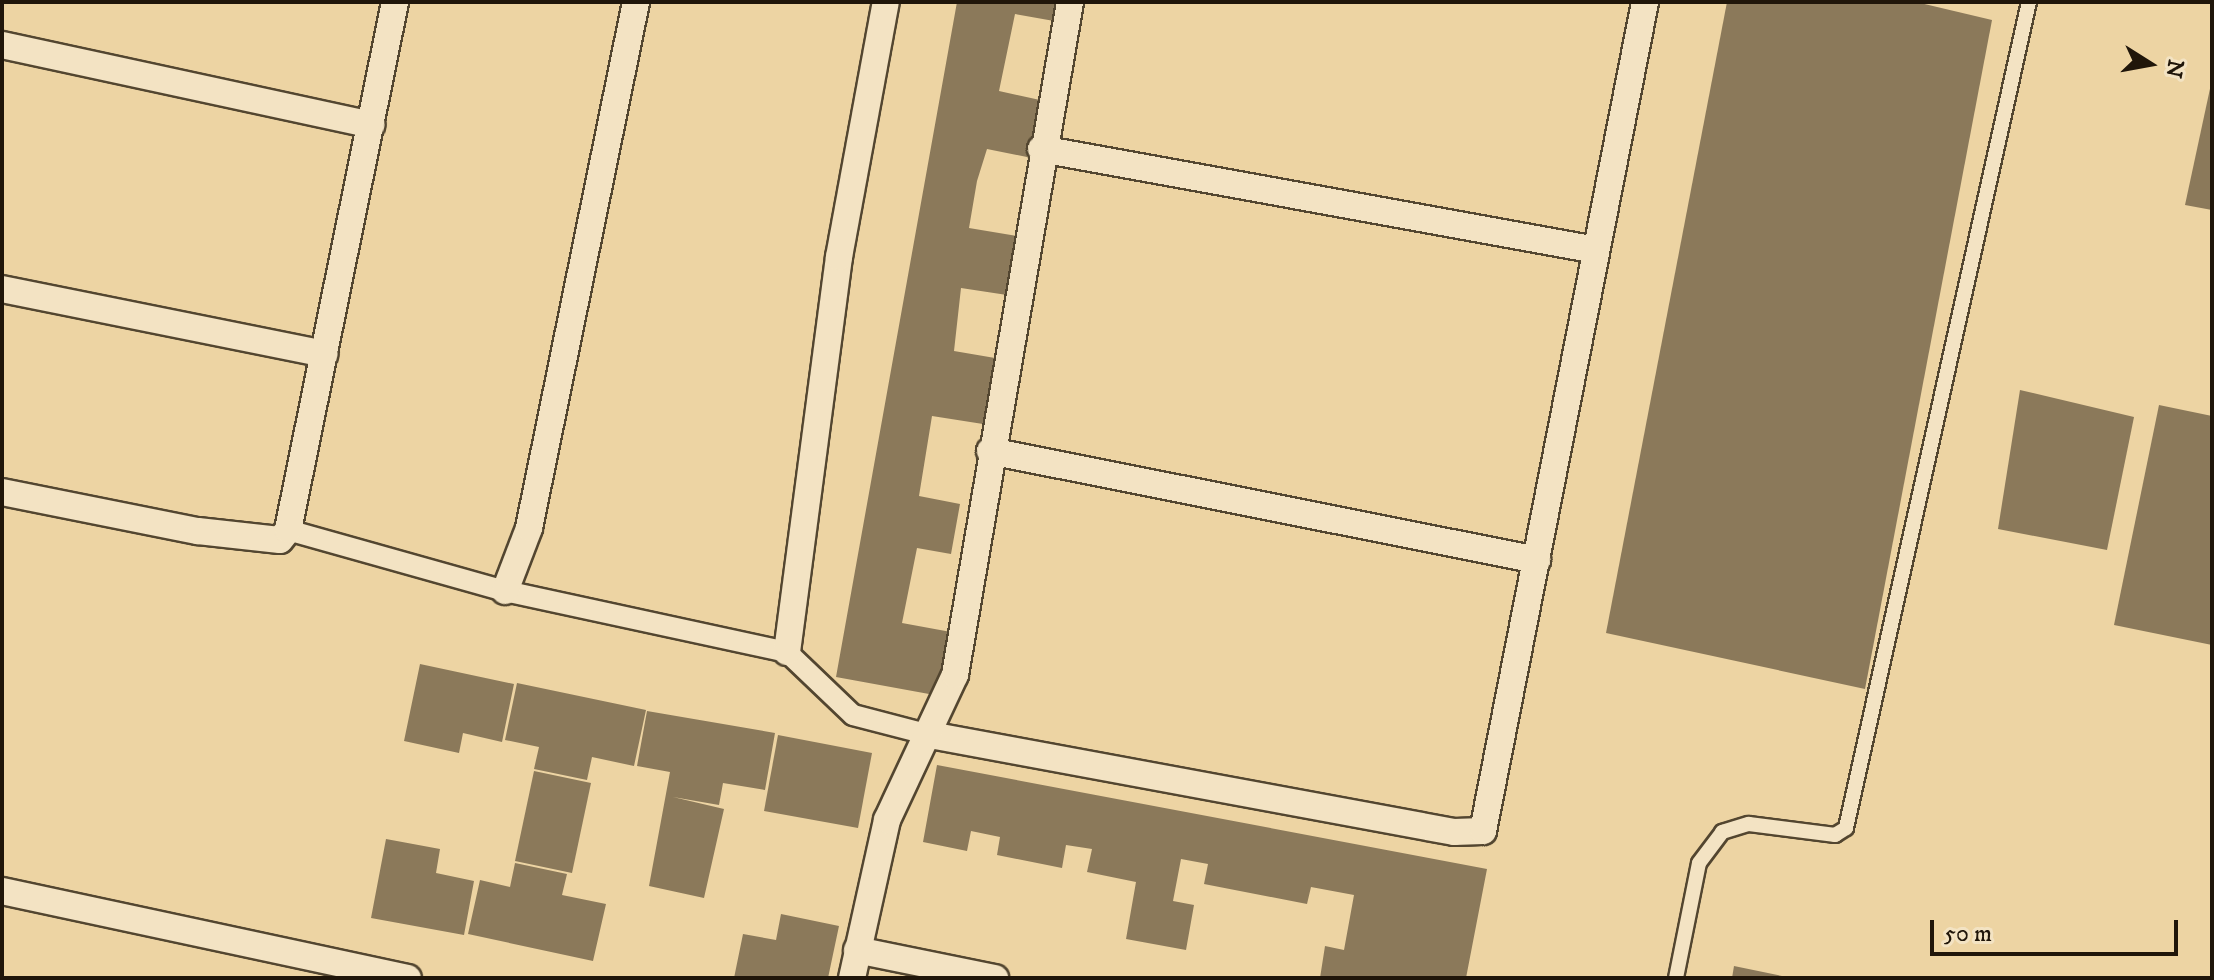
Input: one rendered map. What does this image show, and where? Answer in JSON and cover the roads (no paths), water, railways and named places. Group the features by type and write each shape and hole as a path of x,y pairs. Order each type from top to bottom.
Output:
{"street":[{"path":"2,492 267,541 280,540 288,530 395,2"},
{"path":"505,591 529,528 636,2"},
{"path":"787,652 839,257 886,2"},
{"path":"852,978 887,820 930,735 955,675 1041,149 1070,2"},
{"path":"288,530 505,591 787,652 853,715 930,735 1481,833 1489,823 1645,2"},
{"path":"2,45 371,125"},
{"path":"1041,149 1596,250"},
{"path":"2,289 325,354"},
{"path":"990,451 1537,560"},
{"path":"2,891 408,978"},
{"path":"857,950 995,978"}],"lane":[{"path":"1676,978 1699,863 1722,832 1749,824 1835,835 1847,825 2029,2"}]}
